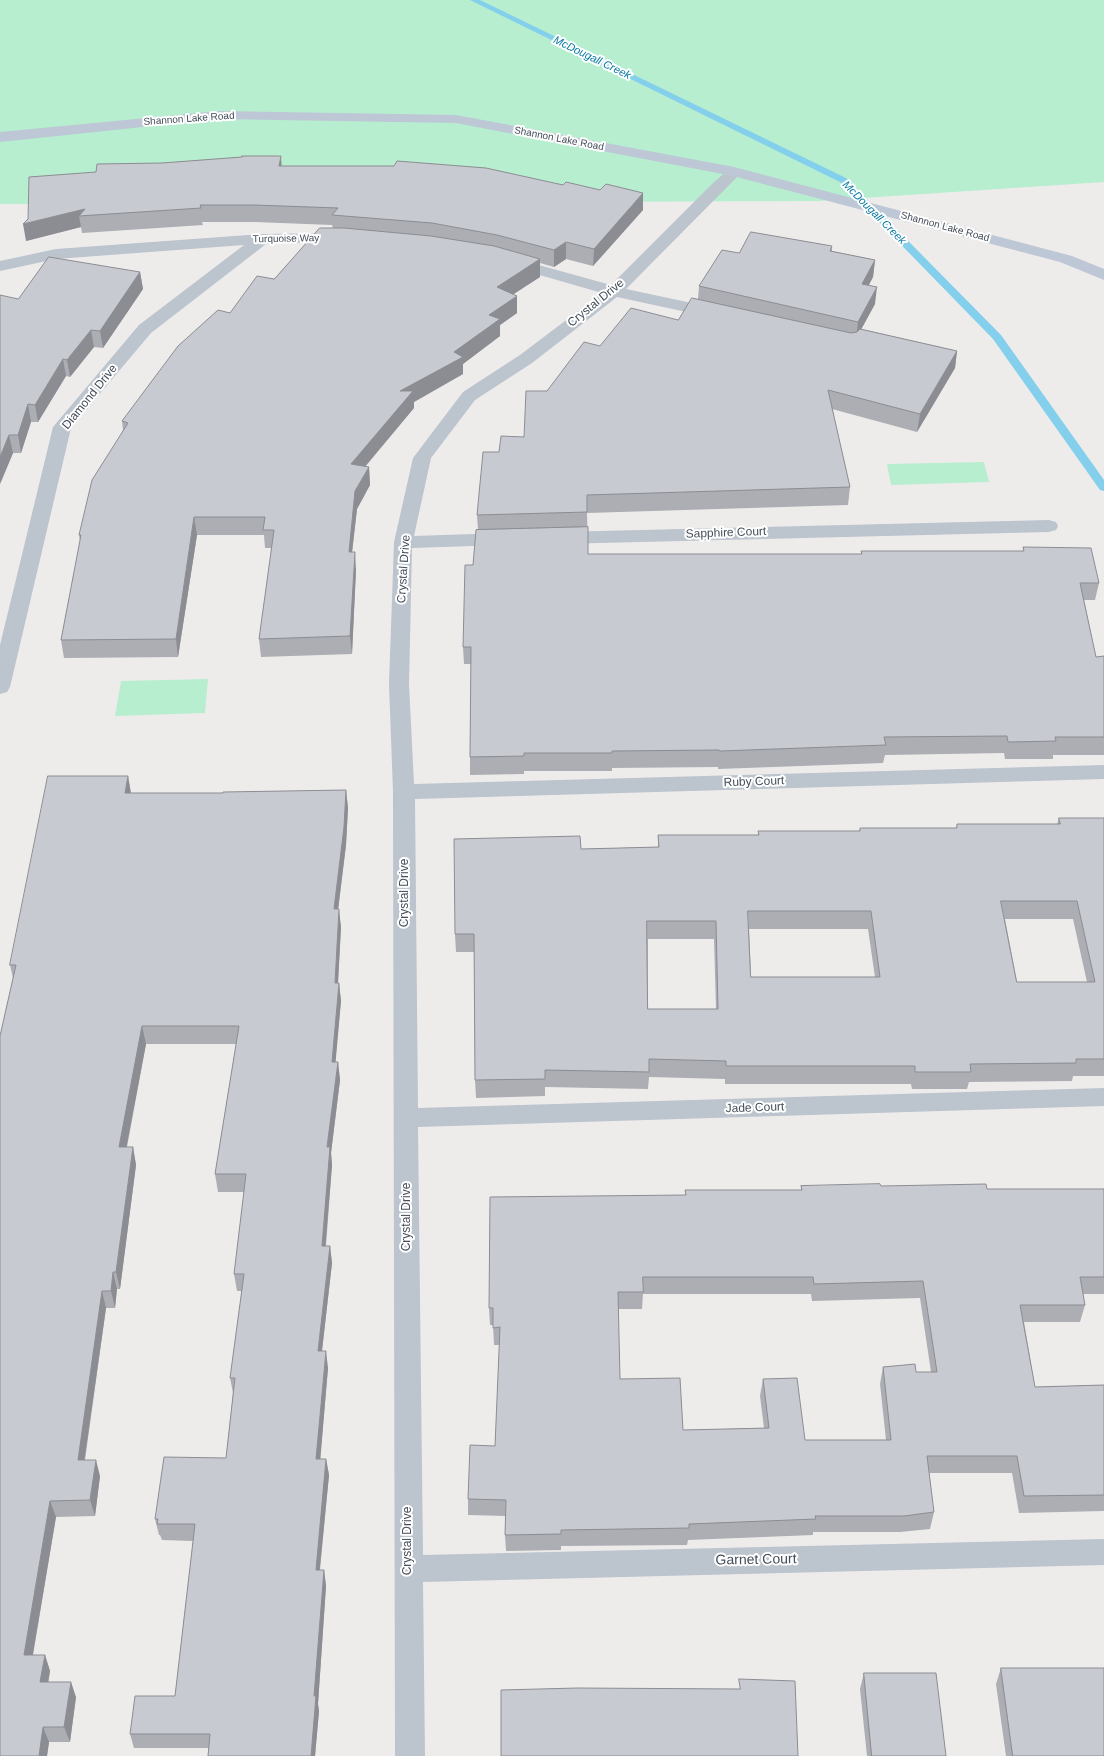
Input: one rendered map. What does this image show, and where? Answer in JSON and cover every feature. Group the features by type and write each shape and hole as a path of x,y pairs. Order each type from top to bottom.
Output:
{"main road":[{"name":"Shannon Lake Road","path":"0,137 219,115 456,119 734,172 1066,259 1104,275"}],"lane":[{"name":"Crystal Drive","path":"410,1756 404,792 399,684 403,542 422,458 469,396 526,359 614,290 717,187 734,172"},
{"name":"Turquoise Way","path":"0,266 56,254 262,239 353,238"},
{"name":"Diamond Drive","path":"0,687 62,427 145,329 262,239"},
{"path":"497,258 614,290 728,316"},
{"name":"Sapphire Court","path":"403,542 1049,526"},
{"name":"Ruby Court","path":"404,792 1104,772"},
{"name":"Jade Court","path":"406,1118 1104,1097"},
{"name":"Garnet Court","path":"409,1569 1104,1552"}],"green space":[{"path":"0,0 1104,0 1104,182 818,201 0,204"},
{"path":"984,462 989,482 891,485 887,464"},
{"path":"208,679 205,713 115,716 121,681"}],"building":[{"path":"242,156 281,156 279,166 394,166 397,161 486,168 563,185 566,182 600,190 606,184 643,193 594,249 566,242 554,250 497,235 432,223 332,215 338,208 200,205 201,208 79,216 85,209 23,224 28,219 29,177 96,172 97,164 162,163"},
{"path":"320,228 344,228 431,236 494,246 540,259 497,287 517,296 489,315 500,319 454,352 463,357 400,391 413,391 351,464 369,467 355,491 349,552 355,552 350,636 259,639 274,530 263,530 265,517 194,517 176,639 61,640 81,535 79,535 92,480 128,423 122,421 178,346 218,310 230,313 257,276 274,279"},
{"path":"751,232 832,246 830,251 875,260 862,284 877,287 858,322 699,286 722,250 739,253"},
{"path":"49,257 140,272 100,331 91,330 67,360 63,359 35,405 28,404 18,435 9,435 0,457 0,295 18,299"},
{"path":"692,298 851,333 857,332 860,329 957,351 920,414 828,390 850,487 587,495 587,512 477,515 483,452 499,452 501,436 524,437 526,391 547,391 584,342 600,346 631,308 678,320"},
{"path":"588,527 588,554 862,554 861,551 1024,551 1023,547 1091,548 1099,583 1080,583 1096,657 1104,656 1104,737 1055,737 1056,741 1008,742 1007,736 884,737 886,745 720,751 524,753 524,756 470,757 471,647 463,647 465,565 473,565 476,530"},
{"path":"48,776 128,776 125,793 223,793 346,790 344,827 334,909 339,909 335,983 339,983 332,1062 338,1062 327,1147 330,1147 322,1246 330,1246 318,1351 326,1351 316,1459 326,1459 316,1570 324,1570 311,1756 208,1756 210,1734 130,1734 135,1696 175,1696 195,1524 157,1524 158,1519 155,1519 164,1457 226,1458 235,1378 230,1378 244,1274 234,1274 246,1174 215,1174 239,1026 142,1026 119,1147 133,1147 116,1272 113,1272 111,1291 102,1291 78,1460 96,1460 90,1500 50,1501 24,1655 45,1655 40,1682 71,1682 64,1727 43,1727 39,1756 0,1756 0,1036 16,965 10,965"},
{"path":"1059,818 1104,818 1104,1059 1076,1059 1076,1063 970,1064 971,1072 915,1072 915,1066 726,1066 726,1061 649,1059 649,1072 545,1070 545,1079 475,1080 474,934 455,934 454,839 580,836 581,849 659,847 658,835 759,835 758,831 860,831 860,828 957,828 957,824 1060,824","holes":["1001,901 1077,901 1095,982 1017,982","748,911 871,911 880,977 751,977","647,921 716,921 718,1009 648,1009"]},
{"path":"986,1184 987,1189 1104,1189 1104,1277 1080,1277 1085,1305 1020,1305 1035,1387 1104,1385 1104,1495 1024,1496 1017,1456 927,1456 934,1512 904,1516 815,1516 816,1519 689,1524 689,1528 561,1530 561,1534 505,1535 506,1500 468,1499 470,1445 495,1446 500,1327 493,1328 493,1308 489,1308 490,1197 686,1195 685,1190 802,1190 801,1186","holes":["643,1277 813,1277 814,1284 923,1281 937,1372 916,1372 915,1364 883,1367 891,1440 805,1440 797,1378 763,1379 769,1428 683,1430 680,1378 620,1379 618,1292 643,1292"]},
{"path":"1001,1668 1104,1668 1104,1756 1013,1756"},
{"path":"864,1673 936,1673 946,1756 872,1756"},
{"path":"739,1679 795,1681 798,1756 501,1756 501,1690 577,1688 740,1689"}],"waterway":[{"name":"McDougall Creek","path":"474,0 843,180 997,337 1104,488"}]}
